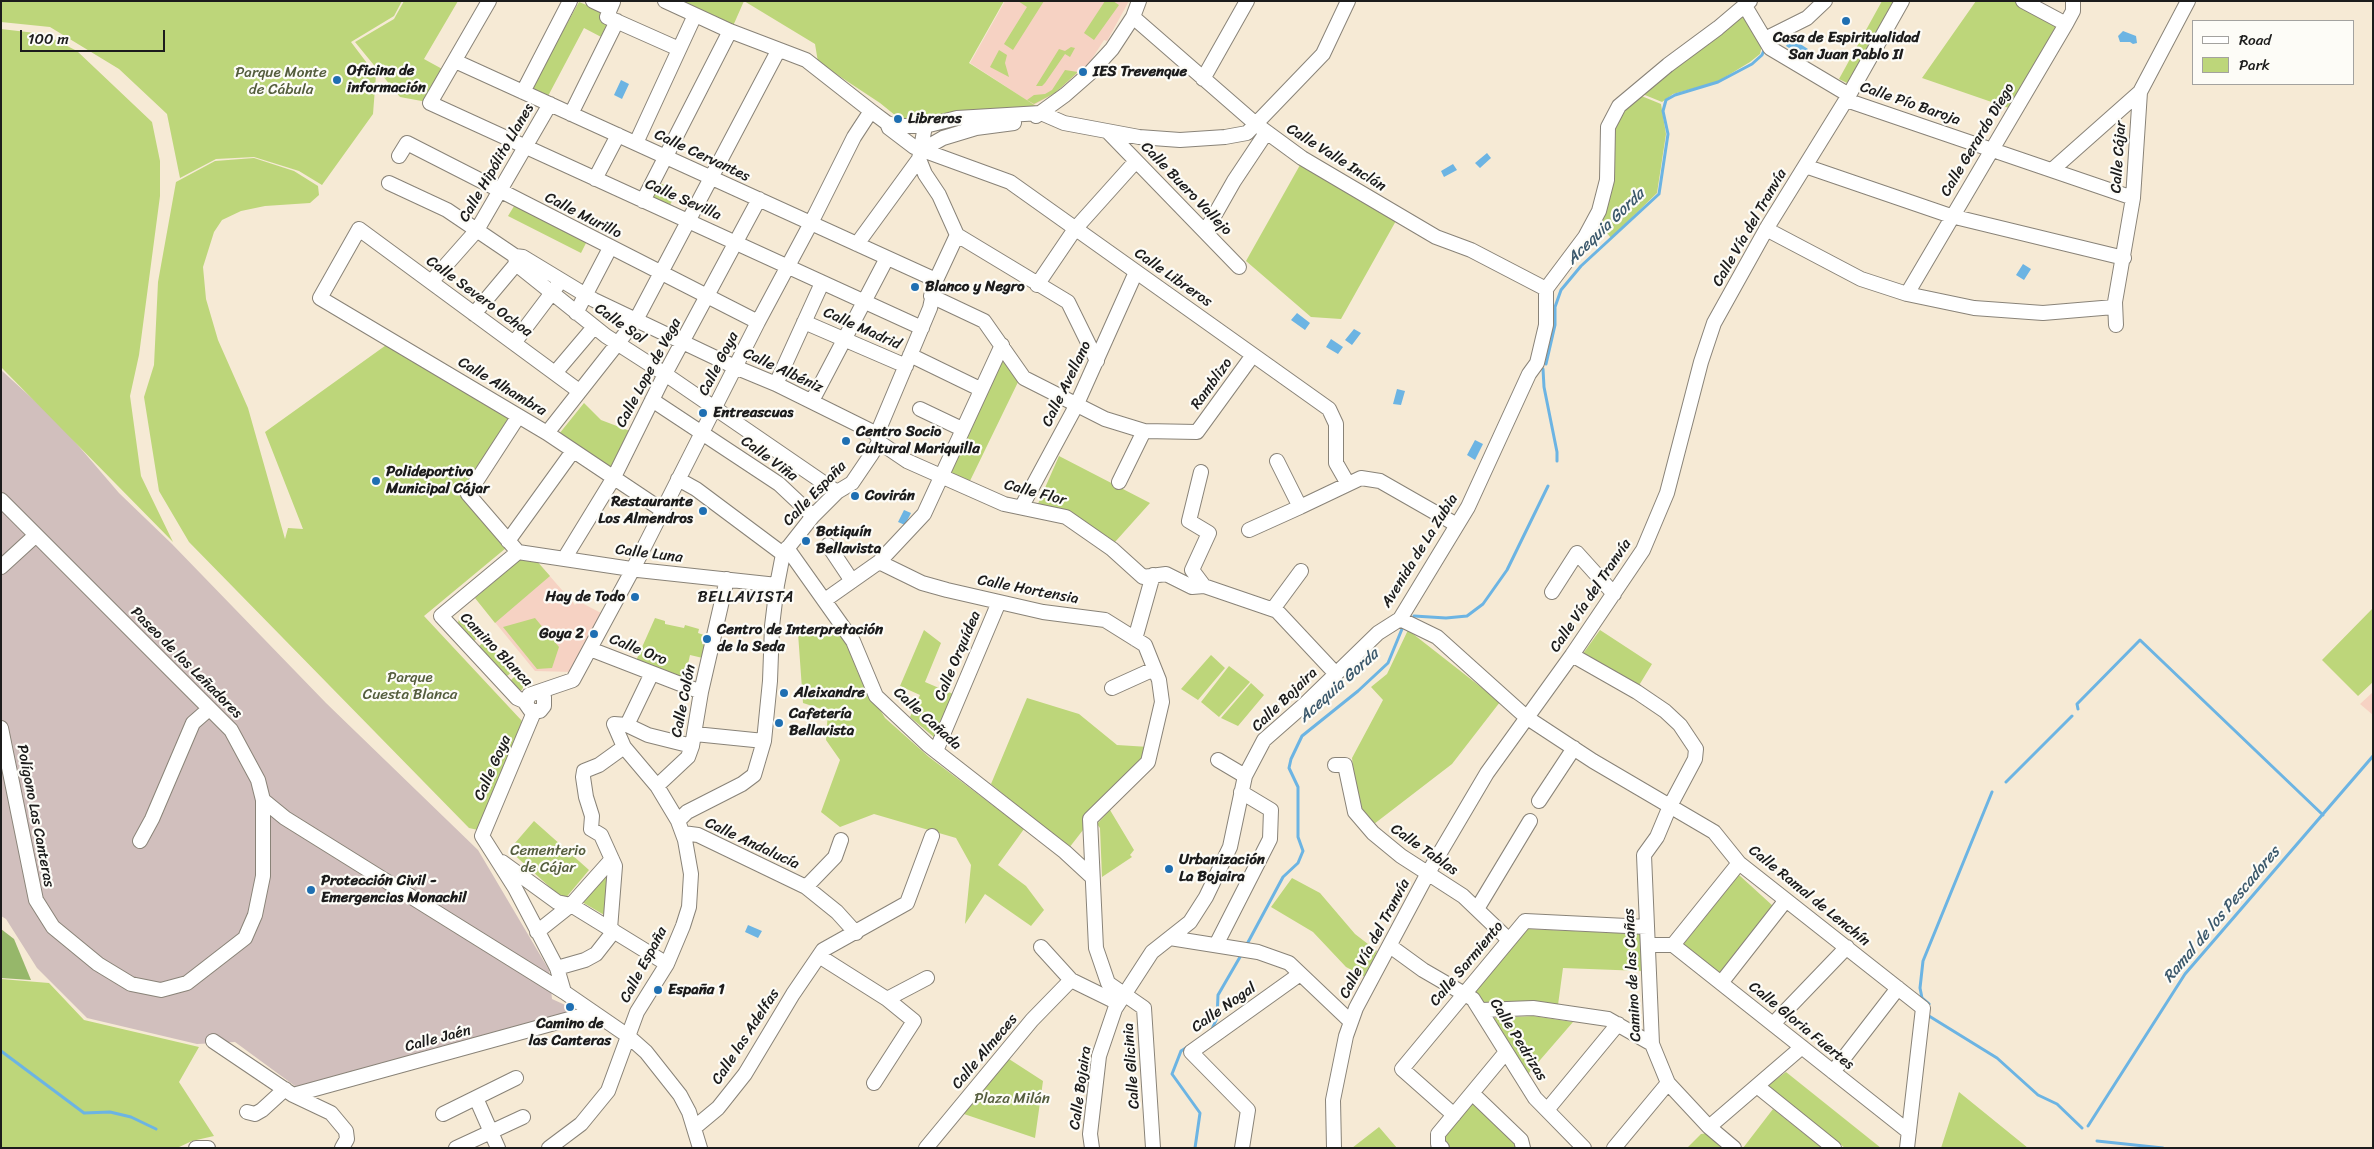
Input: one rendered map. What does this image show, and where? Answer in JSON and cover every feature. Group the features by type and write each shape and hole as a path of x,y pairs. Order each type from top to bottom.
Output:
{"street":[{"path":"455,61 489,1"},
{"path":"524,92 570,1"},
{"path":"592,1 612,5 606,17 679,49"},
{"name":"Calle Libreros","path":"665,1 730,31 778,51 806,60 870,111 893,125 921,154 1010,182 1329,409 1336,424 1336,462 1348,484"},
{"path":"857,244 921,154 943,138 976,128 1026,121 1041,113 1089,74 1112,49 1133,17 1139,1"},
{"path":"1203,79 1247,1"},
{"path":"1205,232 1262,129 1323,54 1348,1"},
{"path":"1765,39 1807,18 1825,1"},
{"name":"Calle Vía del Tranvía","path":"1334,1148 1333,1100 1350,1020 1428,873 1487,773 1572,655 1643,550 1667,493 1701,362 1714,323 1768,226 1848,98 1902,1"},
{"path":"2023,1 2066,24"},
{"name":"Calle Gerardo Diego","path":"1908,292 1951,216 2066,24 2073,11 2073,1"},
{"name":"Calle Cájar","path":"2116,325 2114,305 2124,258 2133,198 2140,92 2188,1"},
{"path":"1546,289 1585,237 1599,211 1607,180 1608,127 1618,106 1668,64 1748,4"},
{"name":"Calle Pío Baroja","path":"1748,4 1765,39 1776,51 1848,98 2133,198"},
{"path":"636,143 695,15"},
{"name":"Calle Valle Inclán","path":"1133,17 1262,129 1310,163 1436,236 1471,250 1546,289"},
{"path":"571,114 617,22"},
{"path":"643,201 730,31"},
{"path":"547,433 636,320 778,51"},
{"name":"Calle Cervantes","path":"455,61 936,280"},
{"name":"Calle Sevilla","path":"455,61 430,103 922,328"},
{"path":"2052,170 2140,92"},
{"name":"Calle Hipólito Llanes","path":"432,282 477,230 498,190 550,104"},
{"name":"Calle Goya","path":"495,857 482,836 530,707 540,711 544,706 545,700 539,693 573,680 633,569 758,322 812,224 854,137 870,111"},
{"path":"893,125 925,126 957,118 1041,113 1064,123 1110,133 1180,140 1233,136 1262,129"},
{"path":"925,126 921,154 924,174 939,195 957,235 1068,302 1097,361"},
{"name":"Calle Buero Vallejo","path":"1110,133 1239,267"},
{"path":"595,179 618,135"},
{"name":"Calle Murillo","path":"399,156 407,143 660,274 758,322"},
{"path":"1037,285 1076,229 1136,161"},
{"path":"1806,166 1951,216 2124,258"},
{"name":"Calle Sol","path":"389,183 408,194 447,210 477,230 515,260 552,294 617,344 665,374 837,492"},
{"name":"Calle Lope de Vega","path":"564,559 612,479 665,374 708,298 759,199"},
{"path":"1768,226 1864,274 1908,292 1976,303 2046,308 2114,305"},
{"name":"Calle Severo Ochoa","path":"320,298 359,229 579,391"},
{"name":"Calle España","path":"628,1036 637,1012 667,964 689,907 690,867 681,827 688,812 742,784 754,775 764,741 777,585 785,551 813,516 837,492 852,483 878,438 930,308 931,296 936,280 957,235"},
{"path":"576,313 610,248"},
{"name":"Calle Albéniz","path":"515,260 523,257 585,294 636,320 812,401 878,438"},
{"path":"812,401 886,258"},
{"path":"474,314 515,260"},
{"name":"Calle Avellano","path":"1022,506 1076,406 1136,272"},
{"path":"514,343 562,280"},
{"path":"776,384 822,283"},
{"name":"Avenida de La Zubia","path":"1336,674 1378,633 1400,618 1468,507 1529,374 1537,363 1546,325 1546,289"},
{"path":"931,296 984,321 1024,378 1105,419 1144,431 1118,482"},
{"name":"Calle Alhambra","path":"320,298 547,433 612,479 662,510"},
{"name":"Calle Madrid","path":"804,322 843,339 908,361 980,389"},
{"path":"555,373 594,327"},
{"path":"825,600 879,562 924,514 980,389 1002,345"},
{"name":"Ramblizo","path":"1144,431 1197,432 1253,355"},
{"name":"Calle Viña","path":"652,400 779,484 813,516"},
{"path":"920,409 962,429"},
{"path":"518,416 468,494 518,552"},
{"name":"Calle Flor","path":"878,438 907,461 1004,504 1022,506 1066,517 1112,549 1143,577 1166,574 1192,587 1204,586 1277,611 1336,674"},
{"path":"508,541 573,452"},
{"path":"1276,460 1300,507"},
{"path":"1201,472 1189,521 1210,533 1192,570 1204,586"},
{"path":"1249,530 1361,478 1380,481 1457,525"},
{"name":"Calle Cañada","path":"678,479 696,489 785,551 825,600 853,640 876,696 936,751 1065,852 1091,876"},
{"name":"Paseo de los Leñadores","path":"1,500 231,730 258,780 264,800 284,818 564,992 591,1013 628,1036 646,1052 680,1095 700,1148"},
{"path":"1,567 36,535"},
{"path":"828,545 852,581"},
{"name":"Calle Luna","path":"518,552 633,569 777,585"},
{"name":"Camino Blanca","path":"518,552 441,616 517,698 530,707"},
{"path":"1552,592 1577,553 1614,594"},
{"name":"Calle Hortensia","path":"879,562 922,583 947,590 1043,612 1105,620 1146,646 1162,702 1148,762 1090,819 1091,876 1096,948 1108,983 1120,999"},
{"path":"1273,609 1301,571"},
{"path":"1135,639 1153,575"},
{"name":"Calle Colón","path":"658,786 688,756 694,740 701,692 727,579"},
{"name":"Calle Orquídea","path":"936,751 999,602"},
{"name":"Calle Ramal de Lenchín","path":"1400,618 1437,637 1526,717 1714,832 1739,863 1923,1008 1909,1132"},
{"name":"Calle Oro","path":"590,649 701,692"},
{"name":"Camino de las Cañas","path":"1572,655 1638,692 1665,711 1680,725 1696,749 1695,759 1670,806 1657,837 1644,855 1652,1044 1668,1083 1709,1127 1734,1148"},
{"path":"1112,688 1154,669"},
{"path":"652,674 620,725 624,746 658,786 681,827"},
{"name":"Calle Bojaira","path":"1092,1148 1090,1134 1099,1056 1120,999 1152,952 1190,922 1206,897 1230,847 1245,776 1264,740 1336,674"},
{"path":"140,841 152,819 193,723 209,709"},
{"path":"620,725 648,735 694,740 764,741"},
{"name":"Polígono Las Canteras","path":"1,728 36,900 53,927 98,964 131,984 161,990 187,983 244,938 255,915 263,876 264,800"},
{"path":"557,968 585,960 596,954 612,930 615,866 601,835 591,829 592,816 586,797 584,771 599,765 624,746"},
{"path":"1539,801 1574,748"},
{"path":"1218,760 1245,776"},
{"name":"Calle Tablas","path":"1336,765 1345,765 1354,812 1373,834 1401,856 1477,908 1509,940"},
{"path":"1216,945 1270,839 1271,810 1241,792"},
{"path":"1477,908 1530,821"},
{"name":"Calle Andalucía","path":"681,827 806,887 837,912 856,933"},
{"name":"Calle las Adelfas","path":"694,1128 718,1108 745,1074 793,994 823,950 907,904 932,836"},
{"name":"Calle Andalucía","path":"806,887 835,857 841,840"},
{"path":"538,932 568,904 610,855"},
{"path":"495,857 515,888 557,968 564,992"},
{"path":"495,857 557,902 568,904 667,964"},
{"path":"1648,945 1673,944 1739,863"},
{"path":"1721,982 1786,900"},
{"name":"Calle Sarmiento","path":"1454,1115 1402,1069 1525,921 1647,927"},
{"path":"1170,938 1258,952 1289,963 1350,1020"},
{"name":"Calle Gloria Fuertes","path":"1673,944 1909,1132"},
{"name":"Calle Pedrizas","path":"1390,946 1423,970 1473,999 1482,1010 1535,1098 1584,1148"},
{"path":"1041,947 1071,980 1120,999"},
{"path":"1773,1024 1847,948"},
{"path":"819,956 888,1000 914,1020 874,1083"},
{"name":"Calle Nogal","path":"1242,1148 1248,1110 1191,1052 1300,974"},
{"path":"888,1000 927,978"},
{"name":"Calle Almeces","path":"928,1147 1032,1020 1071,980"},
{"path":"1833,1072 1898,988"},
{"name":"Calle Glicinia","path":"1120,999 1131,997 1144,1008 1152,1148"},
{"path":"1482,1010 1533,1008 1608,1018 1652,1044"},
{"name":"Calle Jaén","path":"289,1092 591,1013"},
{"path":"1547,1110 1618,1024"},
{"path":"549,1148 581,1124 608,1091 628,1036"},
{"path":"212,1041 289,1092 331,1113 346,1131 347,1139 342,1148"},
{"path":"1709,1127 1802,1047"},
{"path":"1442,1148 1438,1144 1438,1134 1506,1052"},
{"path":"443,1114 516,1078"},
{"path":"1614,1148 1668,1083"},
{"path":"1757,1086 1834,1148"},
{"path":"247,1112 255,1114 289,1092"},
{"path":"1472,1093 1521,1140 1523,1148"},
{"path":"476,1098 498,1148"},
{"path":"456,1148 523,1117"},
{"path":"1907,1148 1909,1132"},
{"path":"196,1148 208,1148"}],"shaded area":[{"path":"1005,1 1129,1 1107,41 1104,40 1090,62 1055,93 1034,105 970,63"},
{"path":"1,370 58,422 119,493 172,544 326,703 478,850 549,970 552,999 583,1013 299,1089 235,1042 197,1044 87,1018 37,968 6,919 1,916"},
{"path":"535,559 575,605 578,601 603,614 573,672 535,671 475,598"},
{"path":"2373,692 2373,715 2360,704"}],"green space":[{"name":"Parque Monte de Cábula","path":"1,1 402,1 394,16 351,42 376,75 373,114 322,185 299,171 254,157 216,159 180,178 167,114 119,69 50,27 1,22"},
{"path":"404,1 458,1 424,59 444,70 427,102 400,97 355,42 394,19"},
{"path":"680,1 744,1 733,26"},
{"path":"744,1 1004,1 969,63 1036,106 906,124 880,103 818,62 815,44"},
{"path":"1018,1 1044,1 1013,50 1004,44 1027,7"},
{"path":"1105,1 1113,1 1119,5 1094,40 1084,33"},
{"path":"1882,1 1894,1 1849,84 1839,79"},
{"path":"1976,1 2014,1 2058,27 2009,108 1922,78"},
{"path":"579,2 602,11 611,25 605,39 584,28 547,98 530,90"},
{"path":"1746,13 1762,46 1760,54 1750,62 1717,82 1673,94 1662,102 1640,93"},
{"path":"1,29 44,34 77,51 152,122 160,161 160,196 139,355 130,396 141,476 173,542 1,367"},
{"path":"1071,47 1075,48 1070,57 1065,54 1045,83 1042,86 1036,86 1059,49 1065,51"},
{"path":"999,50 1007,55 1005,63 1009,77 990,67"},
{"path":"1065,70 1078,72 1055,93 1034,104 1027,100 1034,95 1045,94 1052,90"},
{"path":"1639,95 1661,104 1666,134 1657,193 1611,238 1599,223 1613,131 1623,111"},
{"name":"Parque Cuesta Blanca","path":"254,158 294,171 318,186 319,195 310,203 265,206 241,211 222,220 214,232 203,267 206,299 218,340 248,408 285,539 288,528 303,529 265,432 389,343 510,419 463,489 464,495 506,548 424,616 522,721 478,830 469,828 189,542 159,491 144,397 154,365 158,282 176,182 215,161"},
{"path":"1300,165 1397,219 1341,319 1311,317 1246,261"},
{"path":"660,183 677,191 668,209 651,201"},
{"path":"516,203 587,241 581,253 508,216"},
{"path":"1003,358 1019,380 968,485 947,475"},
{"path":"584,403 601,420 630,431 613,471 559,434"},
{"path":"1059,456 1150,503 1115,542 1099,531 1050,508 1037,506"},
{"path":"523,557 535,559 550,576 495,623 475,598"},
{"path":"2373,608 2373,682 2358,696 2322,660"},
{"path":"464,618 480,636 474,641 458,623 459,619"},
{"path":"535,618 559,647 552,668 537,669 503,627"},
{"path":"655,618 665,621 665,624 684,628 685,625 699,629 698,633 704,635 702,644 710,646 707,659 690,655 684,681 635,663"},
{"path":"924,630 941,643 925,682 953,694 935,738 910,717 920,695 900,686"},
{"path":"1408,630 1500,702 1452,764 1374,824 1358,806 1352,758 1383,700 1371,687 1387,674"},
{"path":"1600,630 1652,664 1638,687 1582,655"},
{"path":"798,633 843,634 858,673 885,718 929,757 1024,829 998,865 1026,886 1044,910 1031,926 985,894 965,924 971,865 956,838 874,814 840,827 821,812 840,760 826,740 828,711 803,703"},
{"path":"485,641 512,672 507,676 479,646"},
{"path":"1211,655 1225,668 1198,700 1181,689"},
{"path":"1229,666 1250,682 1219,717 1201,702"},
{"path":"516,675 524,685 522,690 518,691 509,682"},
{"path":"1251,683 1264,695 1238,726 1221,718"},
{"path":"1027,698 1079,714 1117,745 1149,747 1143,762 1085,815 1083,830 1069,848 991,784"},
{"path":"1110,810 1134,850 1130,855 1132,857 1102,877 1100,828 1097,824"},
{"name":"Cementerio de Cájar","path":"534,821 589,870 564,900 509,850"},
{"path":"610,871 606,916 582,902"},
{"path":"1739,875 1773,906 1721,975 1682,946"},
{"path":"1292,878 1320,893 1355,934 1377,951 1367,978 1346,967 1313,932 1271,907"},
{"path":"1,929 14,939 31,980 1,978"},
{"path":"1528,929 1640,934 1642,971 1563,968 1558,1005 1485,1003 1475,992"},
{"path":"1,979 49,983 84,1020 199,1047 179,1082 214,1136 192,1141 177,1148 1,1148"},
{"path":"1533,1016 1573,1022 1528,1074 1494,1018"},
{"name":"Plaza Milán","path":"1009,1059 1043,1081 1035,1138 961,1113"},
{"path":"1786,1072 1881,1148 1845,1148 1767,1086"},
{"path":"1959,1092 2028,1148 1941,1148"},
{"path":"1476,1103 1518,1143 1516,1148 1451,1148 1443,1141 1443,1137 1471,1104"},
{"path":"1773,1109 1822,1148 1743,1148"},
{"path":"1379,1127 1397,1148 1352,1148"},
{"path":"1710,1133 1727,1148 1687,1148 1701,1134"}],"water":[{"path":"2123,31 2136,36 2137,43 2120,42 2118,36"},
{"path":"1791,38 1808,49 1803,57 1786,46"},
{"path":"621,80 629,84 622,99 614,95"},
{"path":"1487,153 1491,158 1480,168 1475,163"},
{"path":"1453,164 1457,170 1444,177 1441,171"},
{"path":"2023,264 2031,269 2024,280 2016,275"},
{"path":"1297,313 1310,323 1305,330 1291,320"},
{"path":"1354,329 1361,333 1352,345 1345,340"},
{"path":"1331,339 1343,347 1338,354 1326,347"},
{"path":"1397,389 1405,391 1401,405 1393,404"},
{"path":"1475,440 1483,444 1475,460 1467,455"},
{"path":"904,510 911,513 905,525 898,522"},
{"path":"748,925 762,931 758,938 745,932"}],"waterway":[{"name":"Acequia Gorda","path":"1546,364 1555,325 1555,307 1561,290 1581,266 1659,194 1668,134 1663,111 1666,100 1675,95 1718,82 1752,64 1762,55 1765,48"},
{"name":"Acequia Gorda","path":"1543,369 1544,387 1557,452 1557,461"},
{"name":"Acequia Gorda","path":"1414,616 1446,618 1467,616 1483,604 1507,570 1548,486"},
{"name":"Acequia Gorda","path":"1246,946 1283,877 1298,863 1303,851 1298,837 1298,787 1289,768 1291,759 1302,736 1358,691 1388,663 1402,629"},
{"path":"2078,709 2077,704 2140,640 2323,815"},
{"path":"2006,782 2072,716"},
{"name":"Ramal de los Pescadores","path":"2088,1126 2185,974 2373,756"},
{"path":"1929,1004 1922,998 1920,988 1923,961 1992,792"},
{"name":"Acequia Gorda","path":"1212,1029 1217,1018 1218,995 1240,957"},
{"path":"1929,1016 1997,1058 2038,1095 2057,1104 2082,1128"},
{"name":"Acequia Gorda","path":"1189,1046 1181,1051 1172,1074 1200,1113 1195,1148"},
{"path":"1,1051 84,1113 110,1112 131,1117 156,1129"},
{"path":"2097,1141 2163,1148"}],"place":[{"name":"Casa de Espiritualidad San Juan Pablo II","path":"1846,21"},
{"name":"IES Trevenque","path":"1083,72"},
{"name":"Oficina de información","path":"337,80"},
{"name":"Libreros","path":"898,119"},
{"name":"Blanco y Negro","path":"915,287"},
{"name":"Entreascuas","path":"703,413"},
{"name":"Centro Socio Cultural Mariquilla","path":"846,441"},
{"name":"Polideportivo Municipal Cájar","path":"376,481"},
{"name":"Covirán","path":"855,496"},
{"name":"Restaurante Los Almendros","path":"703,511"},
{"name":"Botiquín Bellavista","path":"806,541"},
{"name":"Hay de Todo","path":"635,597"},
{"name":"Goya 2","path":"594,634"},
{"name":"Centro de Interpretación de la Seda","path":"707,639"},
{"name":"Aleixandre","path":"784,693"},
{"name":"Cafetería Bellavista","path":"779,723"},
{"name":"Urbanización La Bojaira","path":"1169,869"},
{"name":"Protección Civil - Emergencias Monachil","path":"311,890"},
{"name":"España 1","path":"658,990"},
{"name":"Camino de las Canteras","path":"570,1007"}],"district":[{"name":"BELLAVISTA","path":"746,598"}]}
